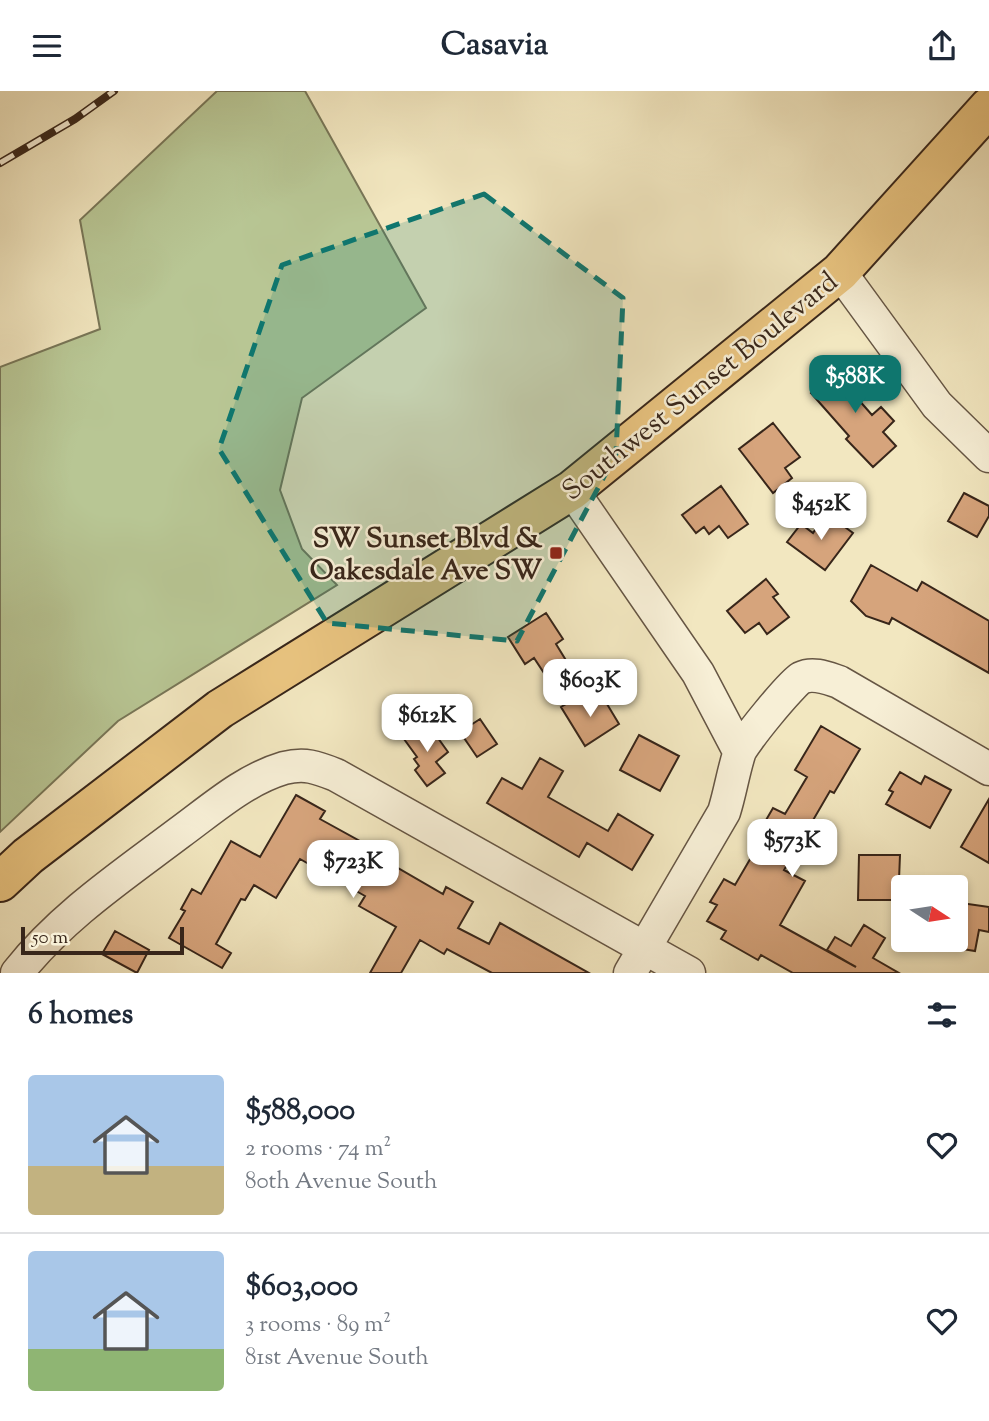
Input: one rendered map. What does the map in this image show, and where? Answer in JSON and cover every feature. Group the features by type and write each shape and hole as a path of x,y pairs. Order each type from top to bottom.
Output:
{"main road":[{"name":"Southwest Sunset Boulevard","path":"0,882 28,856 220,709 572,490 840,272 988,107"}],"street":[{"path":"840,272 937,405 989,456"},
{"path":"572,490 698,673 740,751"},
{"path":"637,960 724,812 740,751 792,685 803,677 817,675 839,682 989,769"},
{"path":"17,973 36,949 88,900 247,783 285,768 310,765 336,775 637,960 689,973"}],"highlighted area":[{"path":"484,194 623,298 616,454 517,641 327,623 219,449 282,265"}],"green space":[{"path":"217,91 305,91 426,308 302,398 280,490 302,549 337,585 118,721 0,832 0,367 100,329 80,220"}],"building":[{"path":"847,362 862,380 850,390 872,415 881,407 894,421 883,432 896,446 873,467 846,439 849,436 811,393"},
{"path":"773,423 800,457 785,468 792,478 773,493 739,449"},
{"path":"721,486 748,524 728,538 719,526 709,534 704,527 696,533 682,515"},
{"path":"964,493 989,506 989,516 977,537 948,521"},
{"path":"834,519 853,533 825,570 787,542 801,524 813,533 819,524 827,529"},
{"path":"871,565 917,591 922,582 989,621 989,673 892,618 889,624 866,616 851,601"},
{"path":"766,579 778,594 773,597 789,617 767,634 759,623 745,633 727,611"},
{"path":"546,613 563,639 556,644 567,662 546,676 534,658 525,664 508,637"},
{"path":"583,694 591,706 604,699 619,724 585,746 561,707"},
{"path":"480,719 497,744 477,757 460,732"},
{"path":"422,725 431,737 435,734 448,752 436,762 445,773 427,786 415,770 419,766 414,759 417,757 404,739"},
{"path":"821,726 860,749 834,793 830,791 784,870 805,881 780,925 856,967 827,950 835,937 851,946 864,925 885,938 873,958 899,973 793,973 761,955 758,960 721,939 726,931 707,921 717,905 710,902 724,879 735,885 763,837 758,834 773,808 785,814 807,777 795,770"},
{"path":"639,735 679,756 660,791 620,770"},
{"path":"540,758 563,771 548,797 608,831 618,814 653,835 632,870 587,843 579,857 487,803 502,778 522,789"},
{"path":"900,772 921,784 925,776 951,790 930,828 886,804 893,792 889,790"},
{"path":"296,795 325,811 320,819 376,850 374,854 443,894 446,887 473,902 458,928 489,944 500,923 589,973 492,973 447,949 444,954 420,940 401,973 370,973 396,927 359,906 365,896 300,859 276,898 254,885 245,900 241,899 216,944 231,953 222,968 169,938 185,911 181,909 192,889 201,894 231,841 260,857"},
{"path":"989,799 989,863 961,847"},
{"path":"859,855 900,855 899,875 891,875 891,900 858,900"},
{"path":"968,904 989,907 989,932 979,930 975,951 968,950"},
{"path":"115,931 149,950 137,973 102,954"}],"railway":[{"path":"0,163 75,119 114,91"}],"place":[{"name":"SW Sunset Blvd & Oakesdale Ave SW","path":"556,553"}]}
